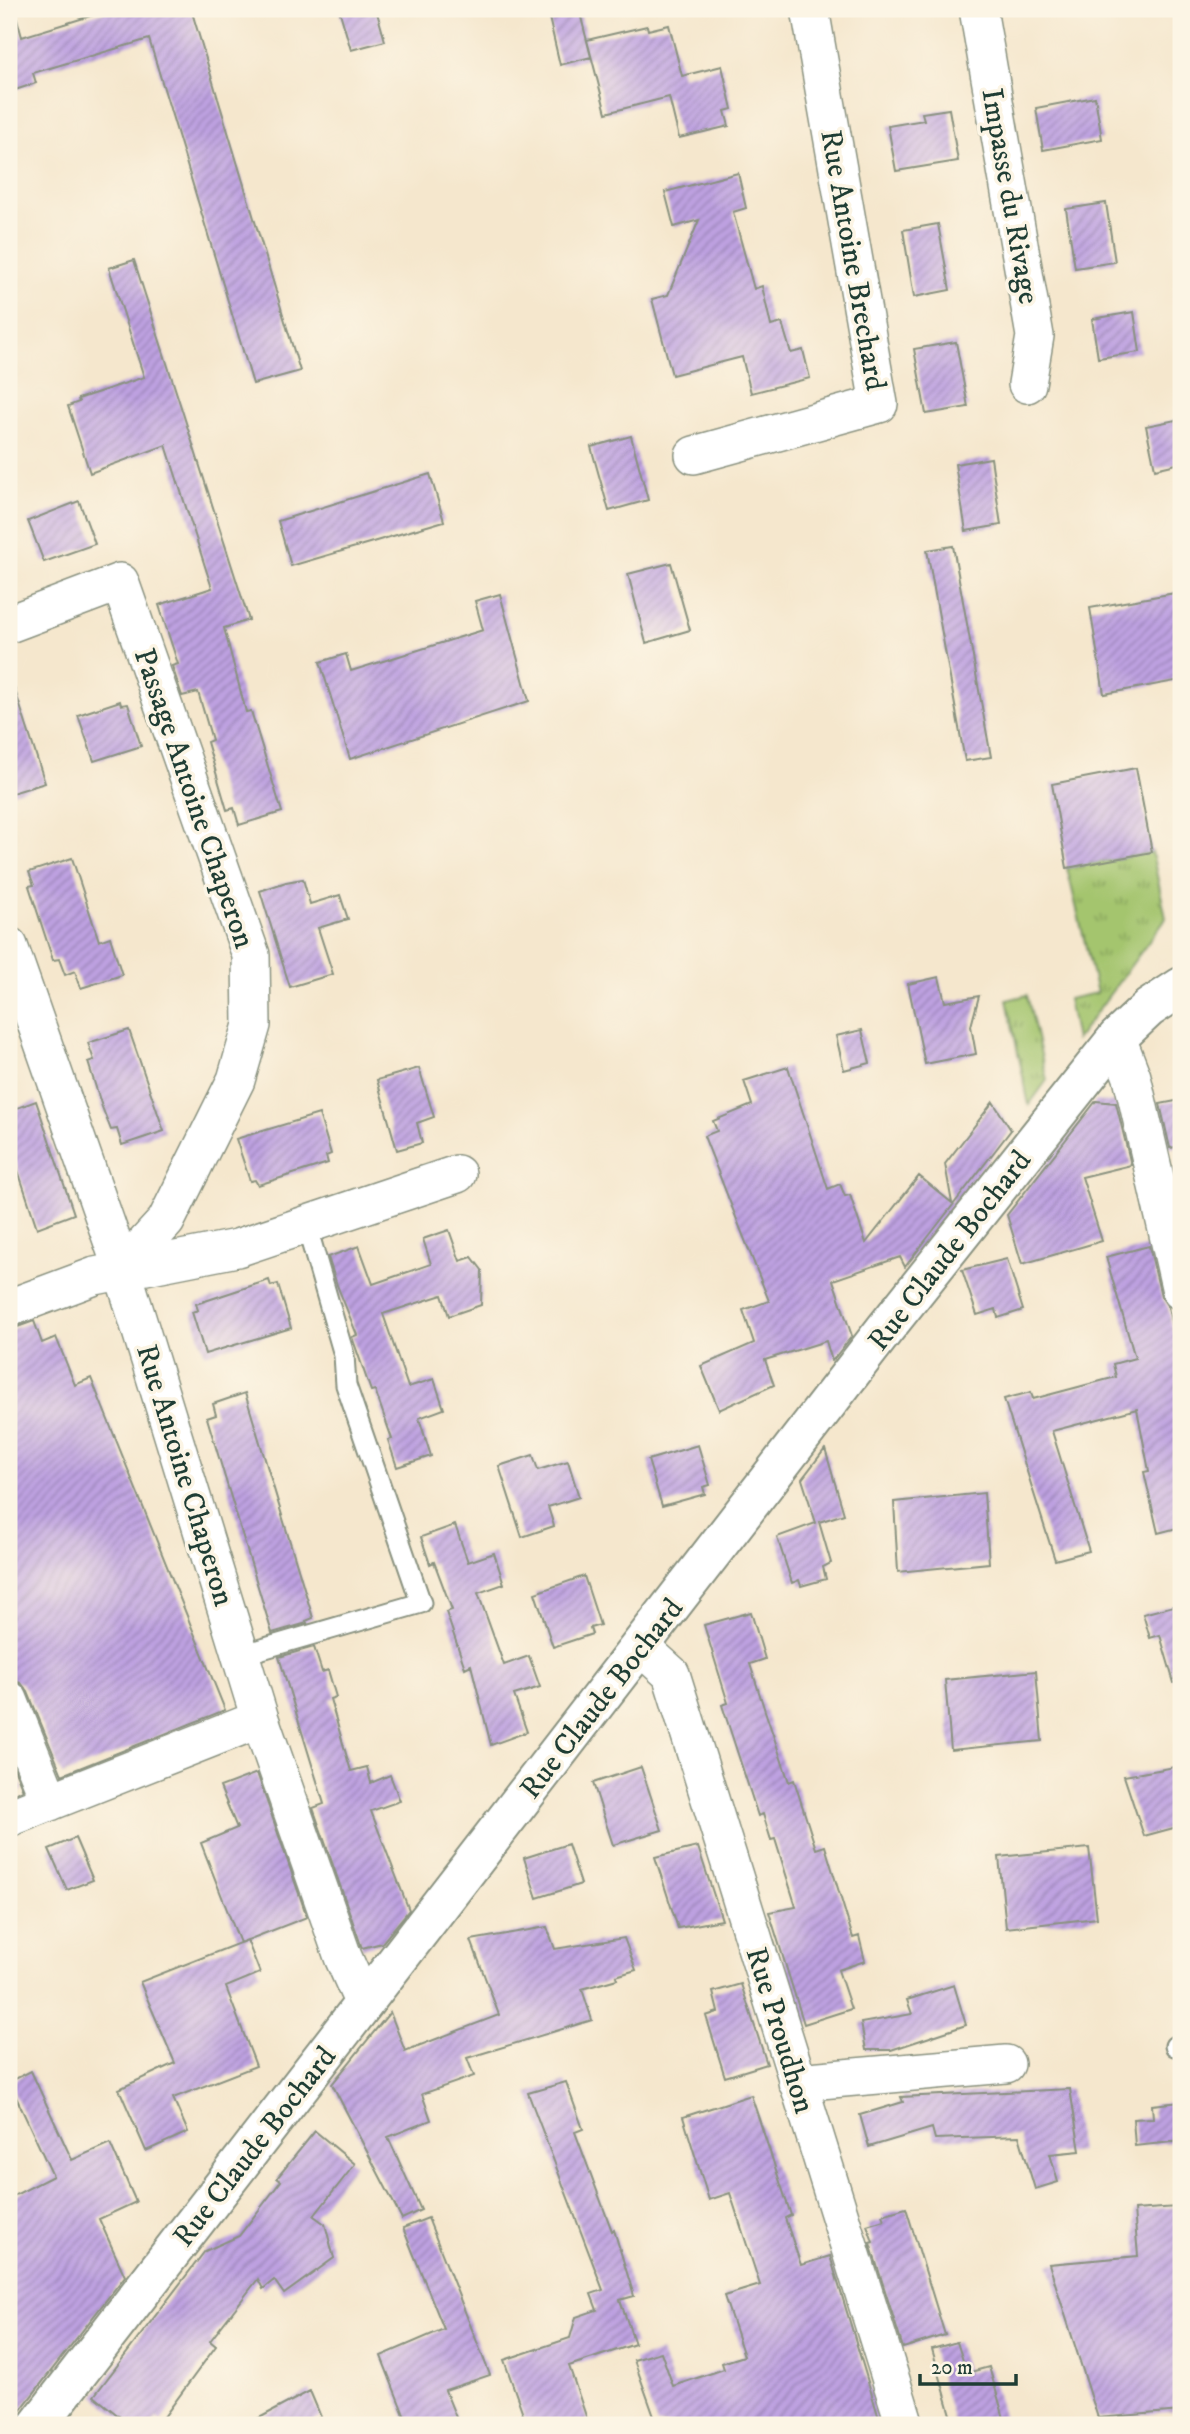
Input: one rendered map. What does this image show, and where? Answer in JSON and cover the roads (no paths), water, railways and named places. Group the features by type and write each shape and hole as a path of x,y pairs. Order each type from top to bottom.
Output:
{"main road":[{"name":"Rue Claude Bochard","path":"38,2425 885,1329 1116,1038 1149,1008 1181,987"}],"street":[{"name":"Rue Antoine Brechard","path":"694,456 879,404 810,9"},
{"name":"Impasse du Rivage","path":"978,9 1035,336 1027,384"},
{"name":"Passage Antoine Chaperon","path":"9,624 120,582 251,955 252,1025 236,1080 166,1221 122,1269"},
{"name":"Rue Antoine Chaperon","path":"9,946 122,1269 260,1720 343,1957 365,2004"},
{"path":"1116,1038 1132,1077 1181,1291"},
{"path":"9,1308 95,1276 237,1248 457,1174"},
{"name":"Rue Proudhon","path":"640,1646 671,1674 905,2425"},
{"path":"9,1700 50,1802"},
{"path":"9,1818 260,1720"},
{"path":"797,2082 1006,2064"}],"lane":[{"path":"241,1655 421,1603 346,1385 344,1355 306,1224"}]}
